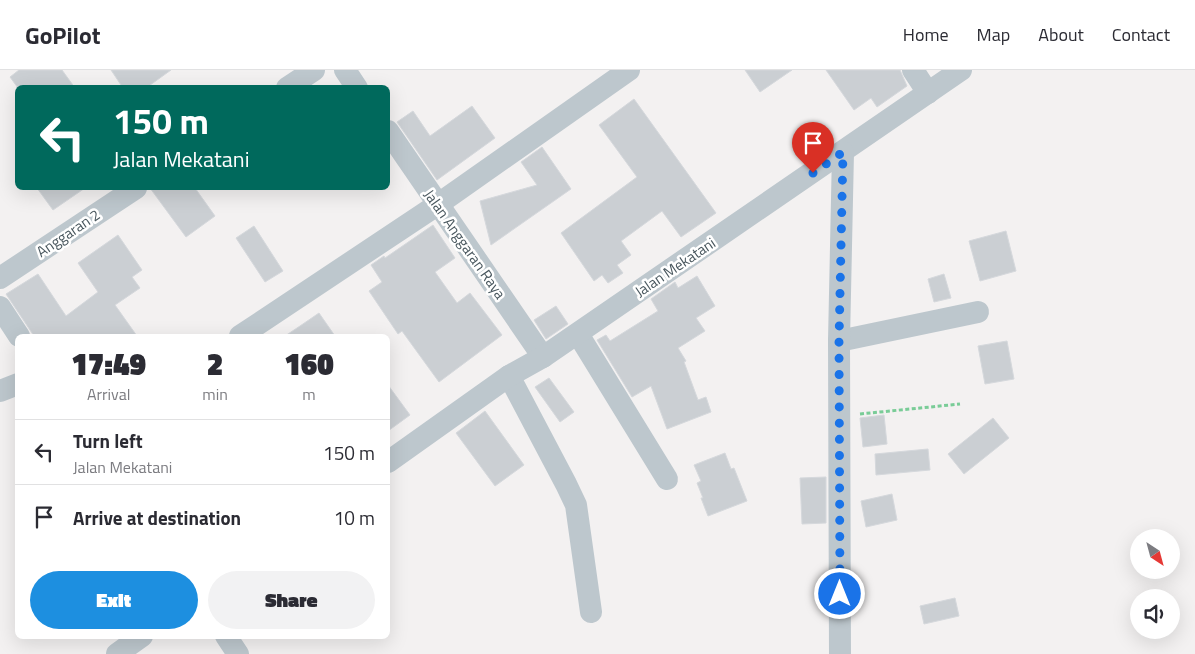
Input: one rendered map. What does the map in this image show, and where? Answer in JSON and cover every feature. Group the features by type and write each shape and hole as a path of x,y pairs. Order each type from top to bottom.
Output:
{"street":[{"path":"292,85 314,70"},
{"path":"345,70 355,85"},
{"path":"243,334 437,205 629,70"},
{"path":"913,70 928,93"},
{"name":"Jalan Mekatani","path":"390,461 509,376 578,334 961,70"},
{"name":"Jalan Anggaran Raya","path":"390,134 543,357"},
{"path":"840,654 839,341 843,152"},
{"name":"Anggaran 2","path":"0,278 133,190"},
{"path":"0,307 18,334"},
{"path":"839,341 978,312"},
{"path":"578,334 667,479"},
{"path":"509,376 576,505 592,612"},
{"path":"0,391 15,385"},
{"path":"117,654 138,639"},
{"path":"228,639 238,654"}],"path":[{"path":"839,416 960,404"}],"building":[{"path":"19,70 62,70 73,85 16,85 10,77"},
{"path":"111,70 171,70 150,85 121,85"},
{"path":"745,70 792,70 760,92"},
{"path":"826,70 900,70 907,86 877,107 871,98 854,110"},
{"path":"634,99 716,213 681,237 662,211 621,241 631,255 617,265 623,273 608,283 602,275 594,281 561,233 637,177 599,125"},
{"path":"472,106 495,138 437,180 397,122 413,111 430,136"},
{"path":"542,147 571,189 491,245 480,201 537,185 521,162"},
{"path":"38,190 82,190 53,210"},
{"path":"151,190 196,190 215,216 186,237"},
{"path":"433,225 455,258 435,272 457,303 470,293 502,335 439,382 402,331 398,334 369,291 382,282 371,265 384,256 385,258"},
{"path":"254,226 283,271 265,282 236,238"},
{"path":"1006,231 1016,271 980,281 969,241"},
{"path":"118,235 142,270 132,277 140,288 115,305 136,334 33,334 6,294 38,274 66,316 98,292 78,263"},
{"path":"944,274 951,298 934,302 928,279"},
{"path":"697,276 715,306 696,318 705,331 678,348 686,361 684,362 698,400 706,397 711,412 667,429 651,386 632,397 597,340 606,335 610,341 658,311 651,299 675,282 678,288"},
{"path":"556,306 568,324 546,339 534,320"},
{"path":"319,313 334,334 288,334"},
{"path":"1007,341 1014,379 985,384 978,346"},
{"path":"549,378 574,412 560,422 535,387"},
{"path":"390,388 410,415 390,430"},
{"path":"485,411 524,465 495,486 456,433"},
{"path":"884,415 887,444 863,447 860,418"},
{"path":"993,418 1009,438 964,474 948,454"},
{"path":"928,449 930,470 876,475 875,454"},
{"path":"725,453 731,469 734,468 747,501 708,516 697,483 701,481 694,465"},
{"path":"826,477 826,523 802,524 800,478"},
{"path":"892,494 897,520 866,527 861,501"},
{"path":"955,598 959,616 924,624 920,606"}],"route":[{"path":"813,173 843,152 839,341 840,594"}]}
